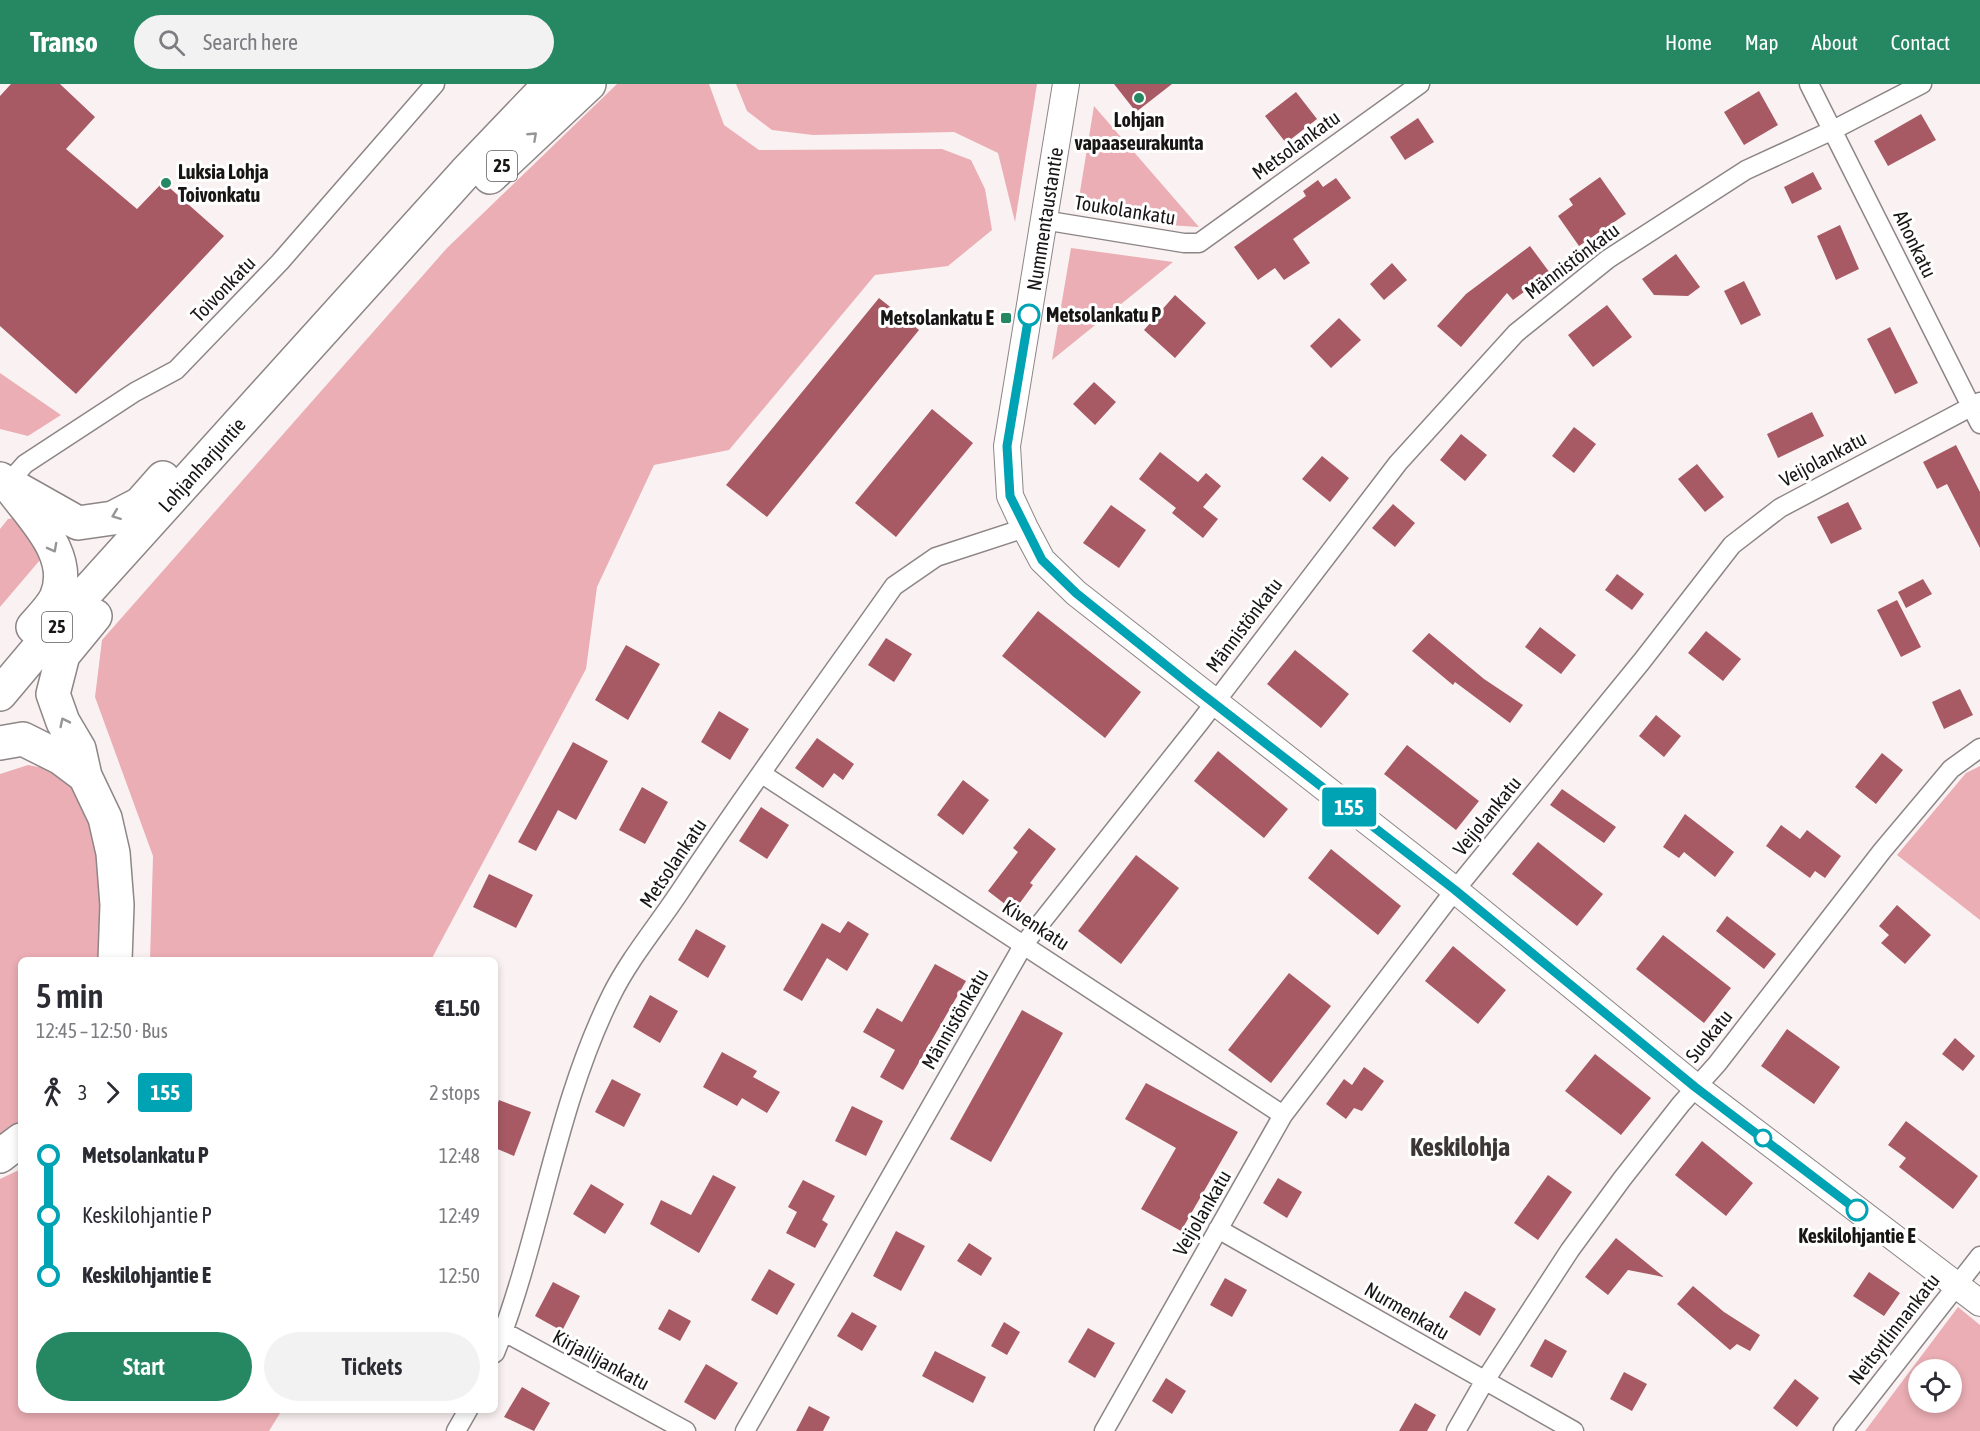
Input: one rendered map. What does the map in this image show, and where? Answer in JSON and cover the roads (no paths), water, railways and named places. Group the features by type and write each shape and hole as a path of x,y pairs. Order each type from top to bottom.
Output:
{"highway":[{"name":"Lohjanharjuntie","path":"0,693 115,561 465,173 550,84"},
{"name":"Lohjanharjuntie","path":"407,239 474,191 589,84"},
{"path":"4,481 78,523 113,518 140,504 214,421 257,404"},
{"path":"0,693 16,648 56,598 61,568 56,550 4,481"},
{"path":"115,561 95,615 63,655 53,694 63,722 79,748 85,776 105,818 113,853 117,905 115,957"},
{"path":"0,743 23,739 61,758 85,776"},
{"path":"0,1156 18,1142"}],"street":[{"name":"Toivonkatu","path":"4,481 25,464 135,392 176,370 280,262 435,84"},
{"name":"Nummentaustantie","path":"1066,84 1007,446 1010,496 1042,560 1076,593 1214,704 1455,890 1695,1087 1980,1303"},
{"name":"Metsolankatu","path":"1199,243 1420,84"},
{"name":"Ahonkatu","path":"1809,84 1976,404 1980,424"},
{"name":"Männistönkatu","path":"745,1431 1024,944 1214,704 1398,463 1516,333 1608,259 1746,170 1833,130 1922,84"},
{"name":"Toukolankatu","path":"1043,220 1184,243 1199,243"},
{"name":"Veijolankatu","path":"1104,1431 1283,1115 1455,890 1642,661 1732,545 1780,508 1976,404"},
{"name":"Metsolankatu","path":"499,1330 580,1071 612,995 701,860 894,586 936,557 1025,528"},
{"name":"Suokatu","path":"1456,1431 1484,1382 1570,1250 1695,1087 1717,1064 1951,769 1980,748"},
{"name":"Kivenkatu","path":"762,774 1283,1115"},
{"name":"Nurmenkatu","path":"1218,1229 1574,1431"},
{"name":"Neitsytlinnankatu","path":"1844,1431 1980,1256"},
{"name":"Kirjailijankatu","path":"499,1330 686,1431"},
{"path":"456,1431 466,1413"}],"place":[{"name":"Lohjan vapaaseurakunta","path":"1139,98"},
{"name":"Luksia Lohja Toivonkatu","path":"166,183"},
{"name":"Metsolankatu P","path":"1029,315"},
{"name":"Metsolankatu E","path":"1006,318"},
{"name":"Keskilohjantie E","path":"1857,1210"}],"district":[{"name":"Keskilohja","path":"1460,1147"}]}
